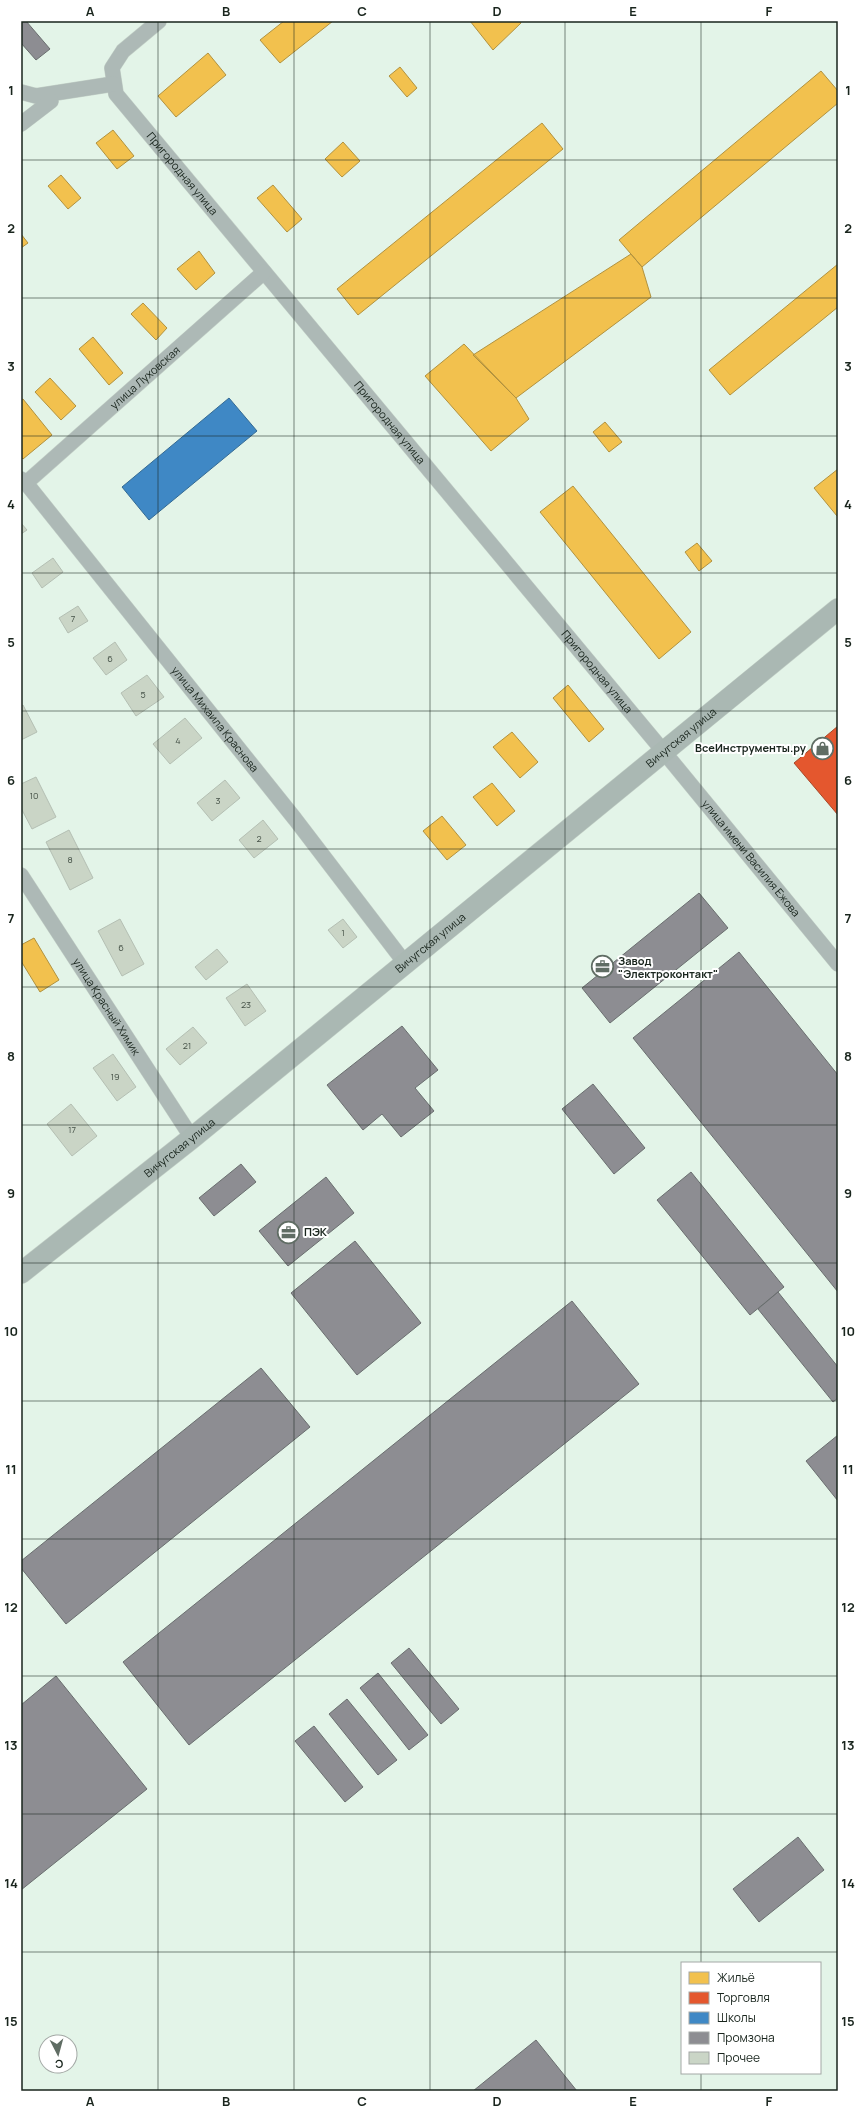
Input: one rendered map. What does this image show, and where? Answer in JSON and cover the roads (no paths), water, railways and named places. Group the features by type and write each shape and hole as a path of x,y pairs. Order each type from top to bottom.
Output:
{"main road":[{"name":"Вичугская улица","path":"21,1273 192,1138 838,609"}],"street":[{"path":"21,92 36,96 115,89 112,68 124,51 159,21"},
{"name":"Пригородная улица","path":"115,89 264,272 664,752"},
{"path":"21,124 51,101"},
{"name":"улица Луховская","path":"24,481 264,272"},
{"name":"улица Михаила Краснова","path":"24,481 295,820 405,963"},
{"name":"улица имени Василия Ежова","path":"664,752 838,964"},
{"name":"улица Красный Химик","path":"21,876 192,1138"}],"place":[{"name":"ВсеИнструменты.ру","path":"822,748"},
{"name":"Завод \"Электроконтакт\"","path":"603,967"},
{"name":"ПЭК","path":"289,1232"}]}
